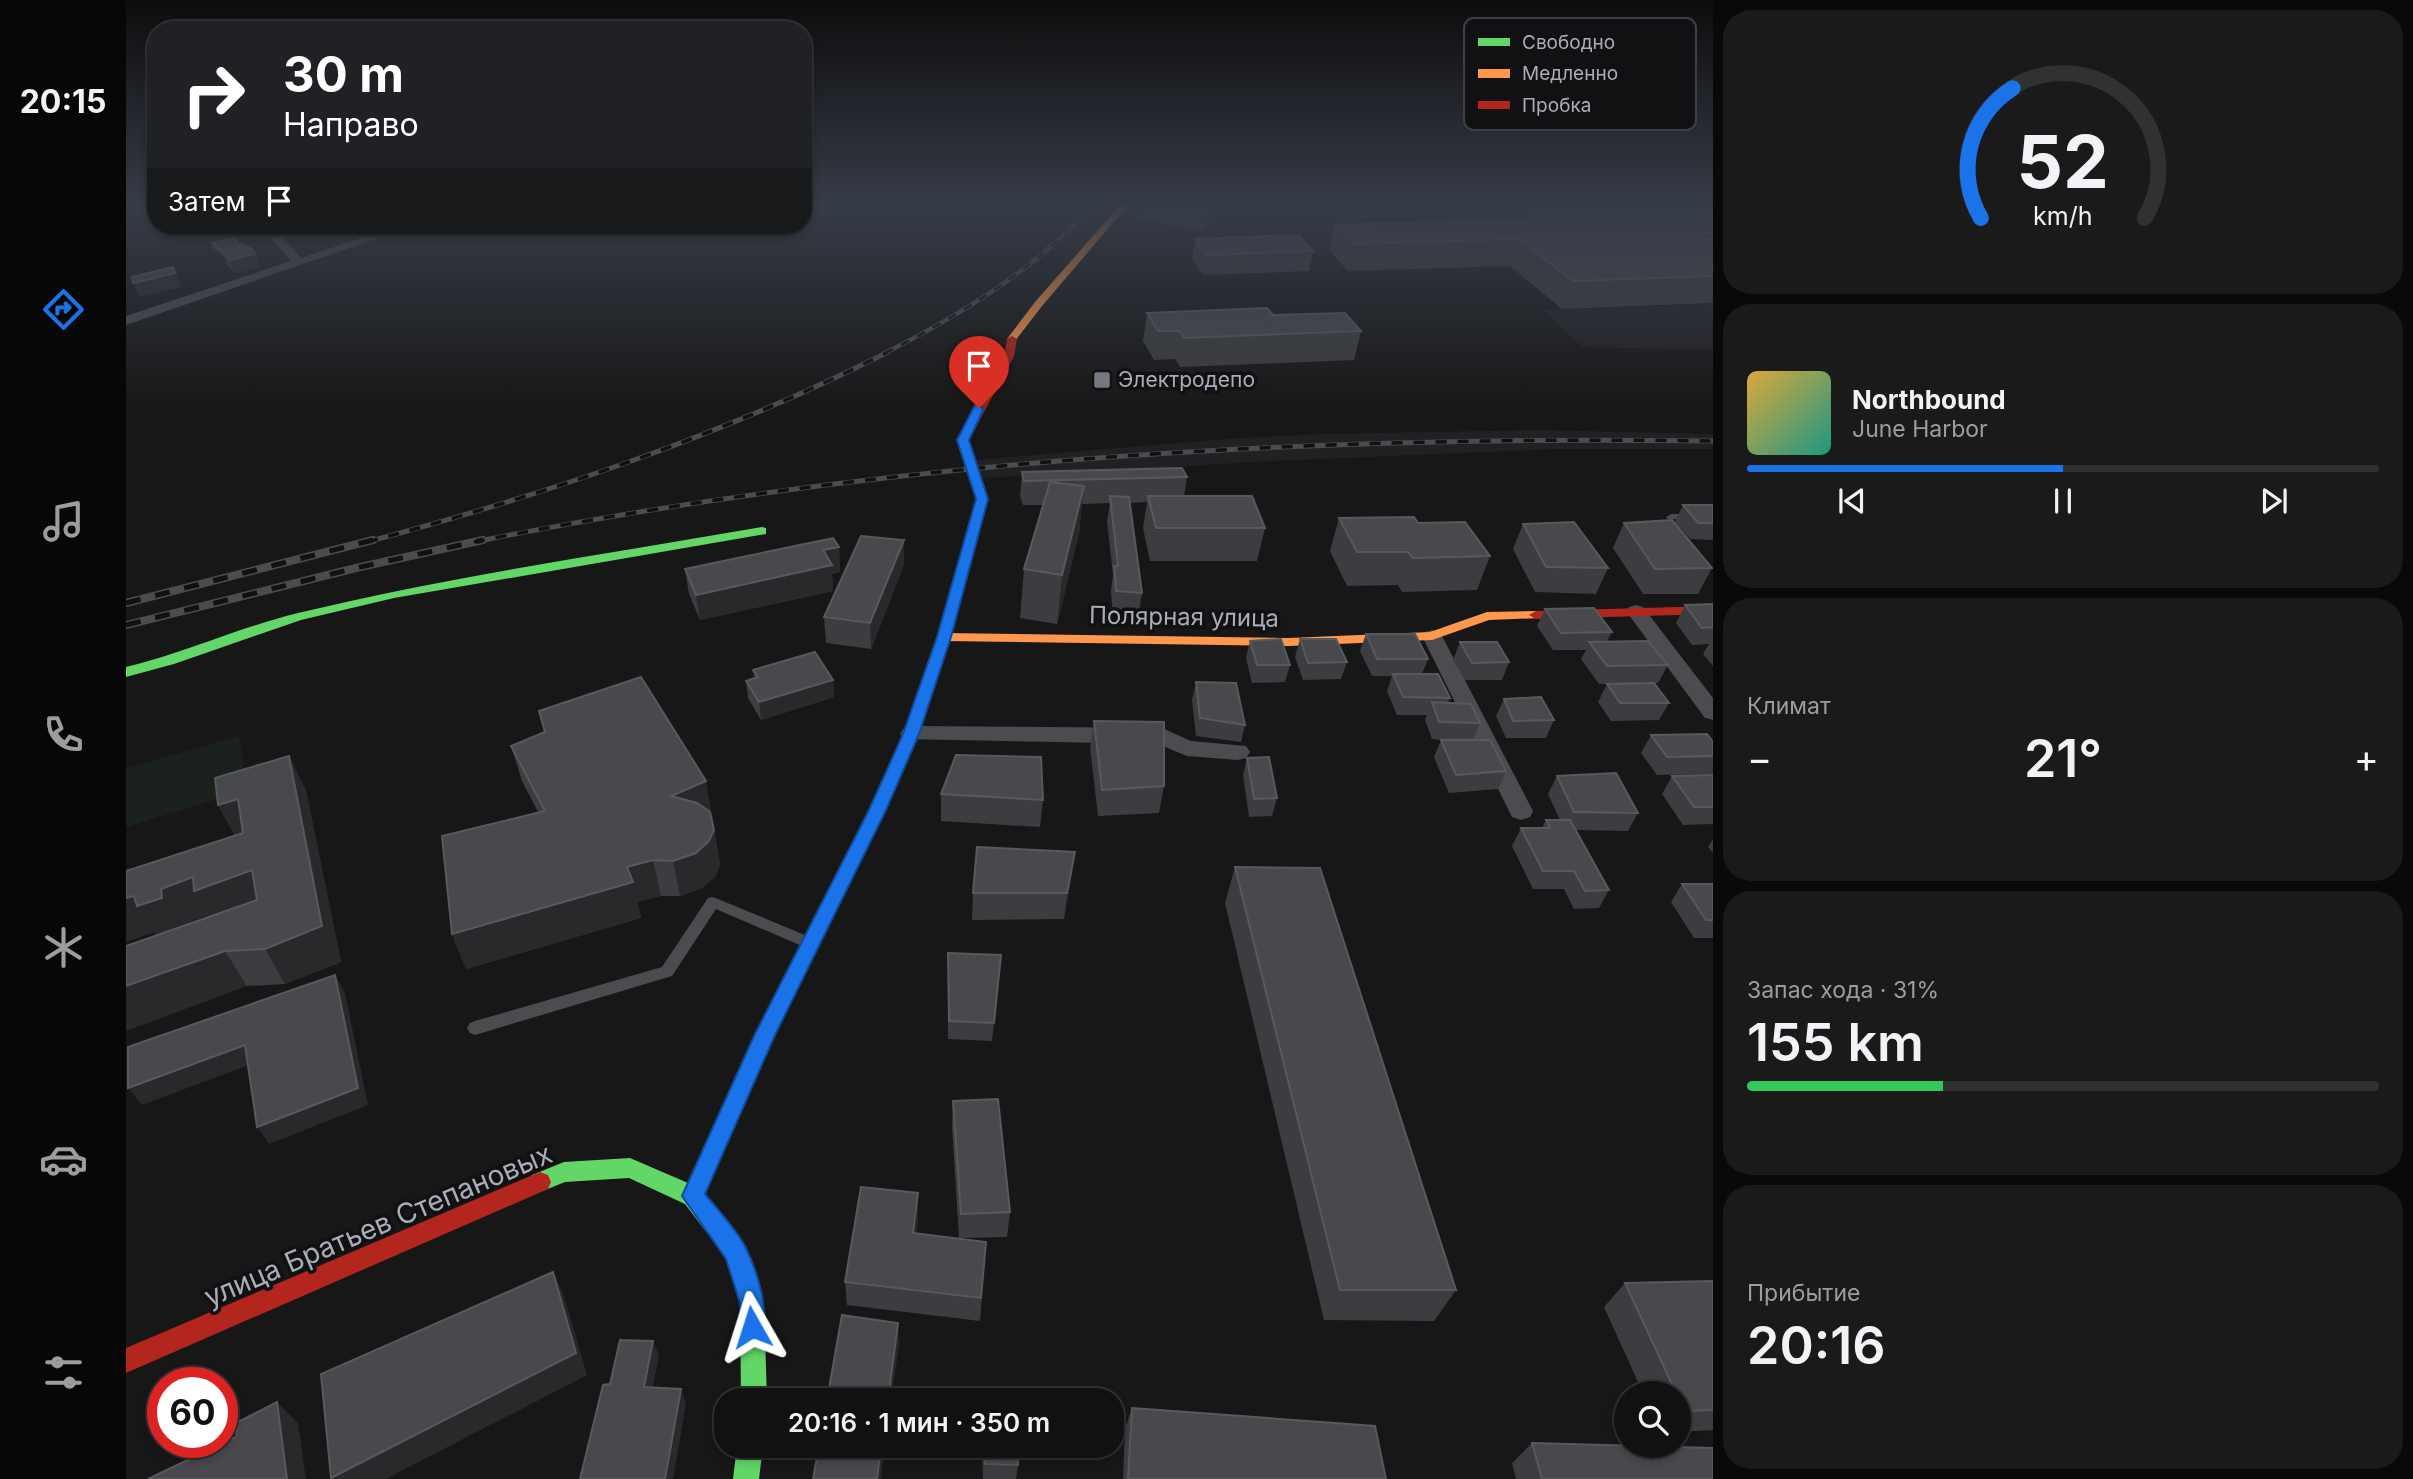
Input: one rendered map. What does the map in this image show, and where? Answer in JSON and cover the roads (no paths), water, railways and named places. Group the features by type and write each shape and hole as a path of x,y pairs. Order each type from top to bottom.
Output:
{"street":[{"path":"126,321 266,273"},
{"path":"754,1388 752,1303 736,1252 693,1196 765,1034 878,810 911,734 944,637 982,499 963,440 1009,356 1011,340 1027,316 1067,273"},
{"path":"126,672 169,661 297,617 394,594 762,531"},
{"name":"Полярная улица","path":"944,637 1289,642 1432,636 1487,615 1713,610"},
{"path":"1636,611 1713,713"},
{"path":"1432,636 1474,713 1521,811"},
{"path":"911,734 1161,736 1187,748 1238,752"},
{"name":"улица Братьев Степановых","path":"126,1361 564,1172 630,1168 693,1196"},
{"path":"746,1479 749,1458"}],"lane":[{"path":"1671,517 1713,517"},
{"path":"475,1028 667,972 713,902 810,944"}],"railway":[{"path":"885,353 970,306 1017,273"},
{"path":"367,542 501,504 633,461 762,410 888,352"},
{"path":"474,542 628,514 782,491 936,472 1091,458 1401,443 1713,441"},
{"path":"126,603 373,540"},
{"path":"126,625 356,568 483,540"}],"place":[{"name":"Электродепо","path":"1102,380"}]}
